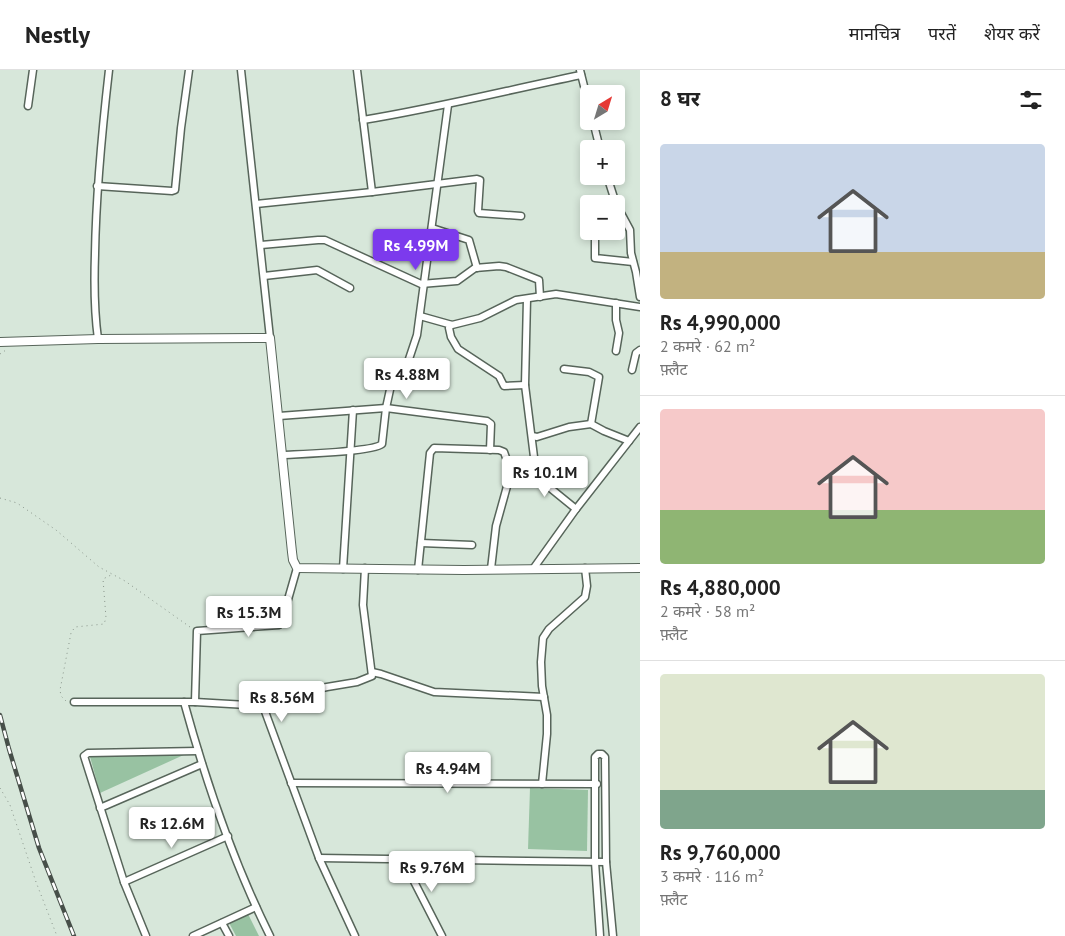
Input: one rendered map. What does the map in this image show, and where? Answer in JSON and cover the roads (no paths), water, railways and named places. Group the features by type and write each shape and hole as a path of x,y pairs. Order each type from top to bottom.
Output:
{"street":[{"path":"28,106 33,70"},
{"path":"98,339 94,313 97,186 109,70"},
{"path":"97,186 175,190 189,70"},
{"path":"195,702 198,631 279,625 297,568 292,557 279,416 241,70"},
{"path":"358,70 372,192"},
{"path":"364,120 448,105 580,73"},
{"path":"283,455 378,447 382,444 386,408 392,382 408,362 417,334 448,105"},
{"path":"256,204 479,179 478,212 521,216"},
{"path":"625,221 630,230 630,253 640,297"},
{"path":"432,228 469,240 477,268"},
{"path":"261,245 325,240 415,282 424,284 457,281 477,268 506,267 538,279 540,281 540,297"},
{"path":"595,240 595,258 633,262"},
{"path":"264,276 318,270 350,288"},
{"path":"420,316 451,325 480,318 512,302 556,294 640,306"},
{"path":"511,472 532,469 535,466 525,385 527,299"},
{"path":"616,302 616,320 619,333 616,351"},
{"path":"451,325 449,328 451,338 458,349 499,376 504,386 525,385"},
{"path":"0,342 98,339 270,338"},
{"path":"632,370 636,353 640,350"},
{"path":"564,369 586,372 599,377 592,424"},
{"path":"279,416 386,408 489,422 491,424 490,450"},
{"path":"343,568 353,410"},
{"path":"532,436 537,437 569,427 592,424 629,441"},
{"path":"533,569 576,509 640,427"},
{"path":"418,570 431,450 434,448 504,451 511,472 496,526 491,569"},
{"path":"528,470 576,509"},
{"path":"420,543 472,545"},
{"path":"297,568 418,570 640,568"},
{"path":"74,702 195,702 263,706 283,699 307,695 313,690 365,680 371,677 372,672 363,611 365,568"},
{"path":"542,784 547,734 541,662 543,638 549,629 585,597 587,586 585,568"},
{"path":"372,672 434,692 544,697"},
{"path":"184,702 202,764 228,836 256,907 270,936"},
{"path":"263,706 318,858 355,936"},
{"path":"146,936 124,882 84,758 86,754 198,751"},
{"path":"600,936 595,862 596,754 602,754 605,757 606,862 613,936"},
{"path":"100,808 202,764"},
{"path":"291,783 605,785"},
{"path":"124,882 228,836"},
{"path":"318,858 606,862"},
{"path":"404,860 442,936 448,936"},
{"path":"193,936 256,907"},
{"path":"222,923 229,936"}],"railway":[{"path":"0,715 39,848 74,936"}]}
